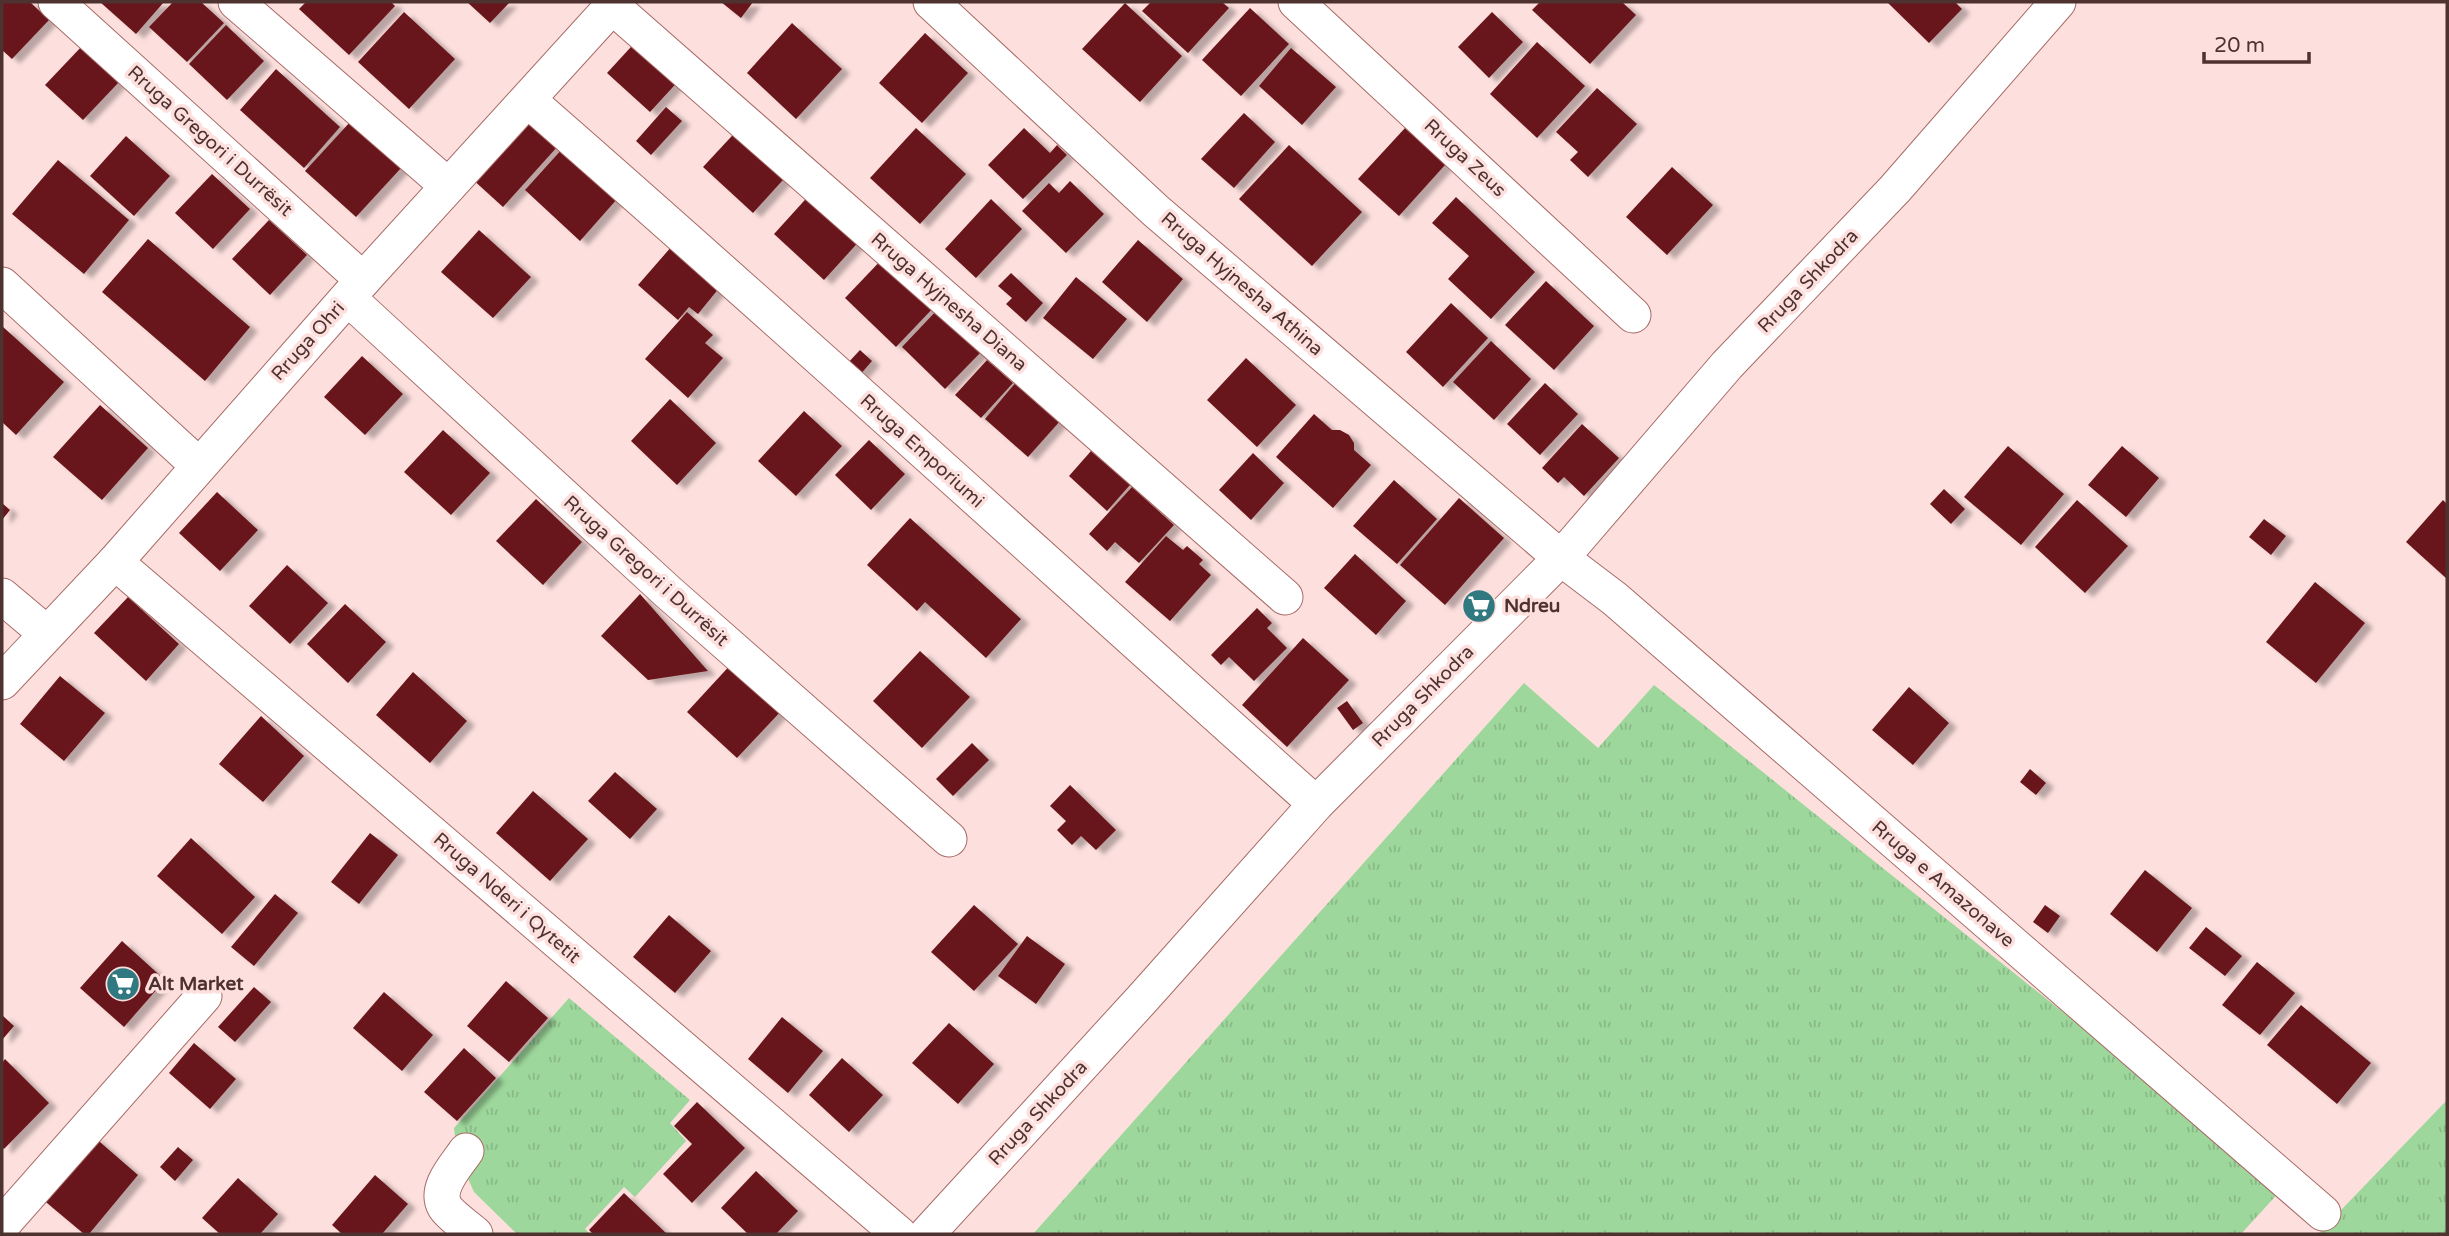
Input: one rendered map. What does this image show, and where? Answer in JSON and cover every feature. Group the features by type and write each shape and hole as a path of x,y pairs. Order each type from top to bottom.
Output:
{"street":[{"name":"Rruga Gregori i Durrësit","path":"56,2 677,600 949,839"},
{"path":"236,2 448,186"},
{"name":"Rruga Hyjnesha Athina","path":"931,2 1156,211 1561,558"},
{"name":"Rruga Zeus","path":"1296,2 1633,315"},
{"name":"Rruga Shkodra","path":"927,1234 1316,804 1561,558 1727,365 1895,189 2059,2"},
{"name":"Rruga Ohri","path":"2,682 115,562 198,465 527,100 606,6"},
{"name":"Rruga Hyjnesha Diana","path":"606,6 1286,597"},
{"name":"Rruga Emporiumi","path":"527,100 758,301 893,426 1316,804"},
{"path":"2,285 198,465"},
{"name":"Rruga e Amazonave","path":"1561,558 1615,599 2323,1213"},
{"name":"Rruga Nderi i Qytetit","path":"115,562 900,1234"},
{"path":"2,596 46,633"},
{"path":"2,1225 204,996"},
{"path":"466,1151 447,1178 442,1192 445,1207 475,1234"}],"green space":[{"path":"1524,683 1598,748 1654,685 2283,1188 2241,1234 1033,1234"},
{"path":"569,998 690,1100 670,1123 686,1141 635,1197 624,1187 585,1229 590,1234 517,1234 474,1192 457,1154 454,1128"},
{"path":"2447,1100 2447,1234 2318,1234"}],"building":[{"path":"2,2 30,2 49,20 12,59 2,50"},
{"path":"100,2 164,2 136,34"},
{"path":"173,2 201,2 224,23 187,62 149,27"},
{"path":"306,2 391,2 395,6 349,55 299,9"},
{"path":"467,2 510,2 490,23"},
{"path":"721,2 753,2 741,18"},
{"path":"1151,2 1222,2 1229,8 1188,53 1142,11"},
{"path":"1540,2 1622,2 1636,15 1590,64 1532,10"},
{"path":"1887,2 1955,2 1962,9 1929,43"},
{"path":"1125,3 1182,56 1140,102 1082,49"},
{"path":"1250,8 1289,44 1241,96 1202,60"},
{"path":"404,12 455,59 409,109 358,62"},
{"path":"1492,12 1523,42 1489,78 1458,47"},
{"path":"792,23 842,69 796,119 747,73"},
{"path":"226,25 264,61 227,100 189,64"},
{"path":"925,33 968,73 922,123 879,83"},
{"path":"641,36 683,76 650,112 607,73"},
{"path":"1537,42 1585,86 1537,138 1490,94"},
{"path":"83,45 120,81 83,120 45,85"},
{"path":"1291,48 1336,87 1302,125 1259,86"},
{"path":"276,69 340,127 304,168 240,110"},
{"path":"1597,88 1637,124 1588,177 1570,160 1578,152 1556,132"},
{"path":"666,107 682,121 651,155 636,141"},
{"path":"1244,113 1275,142 1234,188 1201,159"},
{"path":"525,116 558,146 503,207 470,177"},
{"path":"351,121 402,167 356,217 305,171"},
{"path":"743,124 792,170 753,213 703,167"},
{"path":"916,128 966,174 920,224 870,178"},
{"path":"1024,128 1050,153 1057,145 1067,155 1023,199 988,165"},
{"path":"1405,128 1445,165 1399,216 1358,179"},
{"path":"126,136 170,176 134,216 90,176"},
{"path":"1289,145 1362,212 1312,266 1239,199"},
{"path":"563,148 618,198 580,241 525,190"},
{"path":"58,160 129,220 84,274 12,214"},
{"path":"1672,167 1713,205 1667,255 1626,217"},
{"path":"212,174 250,209 213,249 175,213"},
{"path":"1070,181 1104,214 1066,253 1022,211 1049,183 1059,193"},
{"path":"813,191 863,237 824,280 774,234"},
{"path":"1456,197 1535,272 1491,319 1448,279 1469,256 1432,223"},
{"path":"991,199 1022,229 976,278 945,249"},
{"path":"269,220 307,255 270,295 232,259"},
{"path":"479,230 531,277 493,318 441,272"},
{"path":"148,239 250,327 205,381 102,292"},
{"path":"1138,240 1183,279 1147,322 1102,282"},
{"path":"672,246 720,287 698,314 689,307 678,320 638,285"},
{"path":"886,255 937,304 896,347 845,298"},
{"path":"1011,273 1043,303 1026,322 1006,304 1012,298 998,286"},
{"path":"1076,277 1127,319 1093,359 1043,318"},
{"path":"1546,281 1594,326 1554,370 1505,325"},
{"path":"1451,303 1488,338 1443,387 1406,352"},
{"path":"938,309 982,351 945,389 902,347"},
{"path":"687,312 713,335 705,343 723,358 688,398 645,359"},
{"path":"2,326 64,382 16,435 2,422"},
{"path":"1491,341 1531,379 1494,420 1453,382"},
{"path":"860,350 872,361 859,376 846,365"},
{"path":"362,356 403,394 365,435 324,397"},
{"path":"1246,358 1296,405 1257,447 1207,400"},
{"path":"987,360 1013,383 981,418 955,395"},
{"path":"1017,381 1061,420 1028,457 985,419"},
{"path":"1545,383 1578,414 1540,455 1507,424"},
{"path":"670,399 716,443 677,485 631,441"},
{"path":"100,405 148,448 102,500 53,457"},
{"path":"804,411 842,446 796,496 758,461"},
{"path":"1314,414 1332,430 1340,430 1349,435 1354,443 1354,450 1371,465 1333,508 1276,457"},
{"path":"1582,424 1619,458 1584,496 1564,477 1558,483 1542,468"},
{"path":"443,430 490,473 451,515 404,472"},
{"path":"869,440 905,474 871,510 835,475"},
{"path":"2008,446 2064,494 2021,545 1964,497"},
{"path":"2122,446 2159,478 2126,517 2088,485"},
{"path":"1091,451 1130,485 1107,511 1069,476"},
{"path":"1253,453 1284,483 1251,520 1219,490"},
{"path":"1394,480 1437,519 1397,564 1353,526"},
{"path":"1132,487 1174,525 1139,563 1115,542 1107,551 1089,534"},
{"path":"1944,489 1965,509 1951,524 1930,504"},
{"path":"217,492 258,530 220,571 179,533"},
{"path":"1459,498 1504,538 1445,605 1400,565"},
{"path":"536,499 582,542 543,585 496,541"},
{"path":"2077,500 2128,546 2085,593 2035,547"},
{"path":"2443,500 2447,504 2447,579 2406,542"},
{"path":"2,503 10,510 2,520"},
{"path":"910,518 1021,619 986,658 925,602 917,611 867,565"},
{"path":"2264,519 2286,536 2271,555 2249,537"},
{"path":"1166,536 1183,550 1187,546 1203,560 1199,564 1211,575 1170,621 1125,582"},
{"path":"1355,554 1406,601 1376,635 1324,588"},
{"path":"287,565 328,603 290,644 249,606"},
{"path":"2315,582 2365,623 2316,683 2266,642"},
{"path":"640,594 708,671 648,680 601,636"},
{"path":"128,597 179,644 146,681 94,633"},
{"path":"345,604 386,642 348,683 307,644"},
{"path":"1257,608 1272,623 1267,628 1287,648 1254,681 1229,657 1221,665 1211,655"},
{"path":"1303,638 1349,680 1287,747 1242,705"},
{"path":"920,651 970,697 922,748 873,701"},
{"path":"734,661 784,708 737,758 687,712"},
{"path":"413,672 467,721 430,763 376,715"},
{"path":"60,676 105,713 64,761 20,724"},
{"path":"1909,687 1949,723 1913,765 1872,730"},
{"path":"1347,701 1363,723 1353,730 1337,708"},
{"path":"261,716 304,756 263,802 219,764"},
{"path":"972,743 989,760 953,796 936,779"},
{"path":"2030,769 2046,783 2036,795 2020,782"},
{"path":"615,772 657,809 630,839 588,801"},
{"path":"1070,785 1116,830 1096,850 1081,836 1072,845 1057,830 1066,821 1050,806"},
{"path":"533,791 588,839 550,881 496,833"},
{"path":"370,833 398,855 359,904 331,882"},
{"path":"191,838 255,897 222,934 157,876"},
{"path":"2145,870 2192,908 2157,952 2110,914"},
{"path":"275,894 298,913 254,966 231,947"},
{"path":"974,905 1018,944 974,991 931,952"},
{"path":"2045,905 2060,916 2048,933 2033,922"},
{"path":"669,915 711,951 675,993 633,957"},
{"path":"2206,927 2242,956 2225,976 2189,948"},
{"path":"1027,936 1065,964 1036,1004 998,976"},
{"name":"Alt Market","path":"122,941 165,980 124,1027 80,988"},
{"path":"2257,962 2295,993 2260,1035 2222,1005"},
{"path":"506,981 548,1018 509,1062 467,1026"},
{"path":"254,987 271,1002 235,1042 218,1027"},
{"path":"384,992 433,1035 402,1071 353,1028"},
{"path":"2301,1005 2371,1063 2337,1104 2267,1045"},
{"path":"2,1015 14,1026 2,1040"},
{"path":"782,1017 823,1051 788,1093 748,1059"},
{"path":"949,1023 994,1064 958,1104 912,1063"},
{"path":"194,1043 236,1079 210,1109 169,1073"},
{"path":"464,1048 496,1078 457,1121 424,1092"},
{"path":"842,1058 883,1095 849,1132 809,1095"},
{"path":"5,1059 49,1103 4,1149 2,1063"},
{"path":"697,1102 745,1148 692,1203 663,1174 692,1144 674,1126"},
{"path":"93,1136 138,1175 89,1234 84,1234 41,1198"},
{"path":"178,1147 193,1160 175,1181 160,1167"},
{"path":"756,1171 798,1211 776,1234 748,1234 721,1208"},
{"path":"375,1175 408,1204 382,1234 342,1234 332,1225"},
{"path":"238,1178 278,1214 260,1234 220,1234 202,1218"},
{"path":"624,1193 667,1234 593,1234 589,1230"}],"place":[{"name":"Ndreu","path":"1479,606"},
{"name":"Alt Market","path":"123,984"}]}
